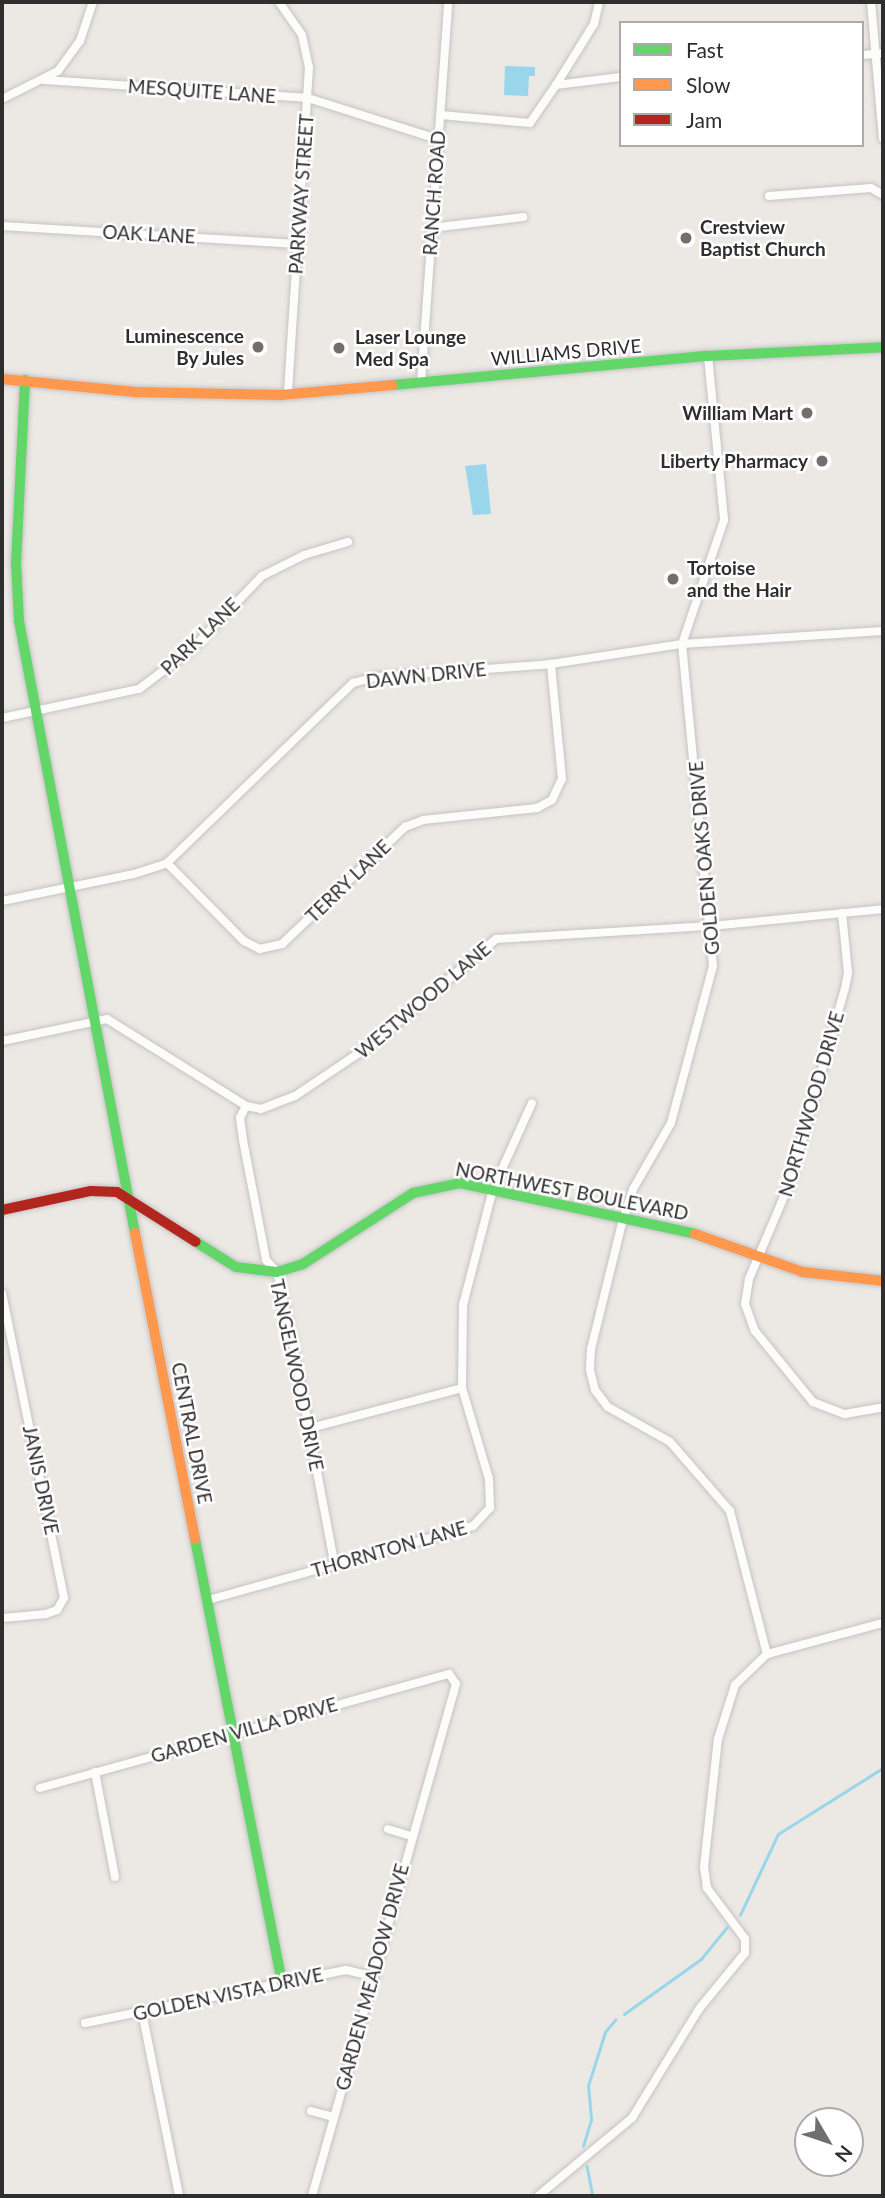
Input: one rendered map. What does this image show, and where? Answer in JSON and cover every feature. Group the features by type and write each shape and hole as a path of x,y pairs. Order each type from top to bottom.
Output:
{"street":[{"path":"2,99 45,80 72,56 93,2"},
{"name":"PARKWAY STREET","path":"279,2 308,49 308,98 288,395"},
{"name":"RANCH ROAD","path":"421,383 448,2"},
{"path":"441,115 530,123 594,24 599,2"},
{"path":"871,2 879,53 883,138"},
{"path":"556,85 619,77"},
{"name":"MESQUITE LANE","path":"45,80 308,98 437,139"},
{"path":"769,196 871,188 883,195"},
{"path":"431,228 523,217"},
{"name":"OAK LANE","path":"2,226 297,244"},
{"name":"WILLIAMS DRIVE","path":"2,379 135,392 288,395 708,356 883,346"},
{"name":"GOLDEN OAKS DRIVE","path":"708,356 724,520 682,644 713,967 671,1123 634,1189 623,1219 591,1349 595,1390 617,1414 670,1442 730,1511 767,1654"},
{"name":"CENTRAL DRIVE","path":"25,380 16,563 19,621 33,712 282,1984"},
{"name":"PARK LANE","path":"2,718 139,689 192,649 262,576 304,555 348,542"},
{"name":"DAWN DRIVE","path":"167,863 353,683 376,677 551,664 682,644 883,631"},
{"name":"TERRY LANE","path":"167,863 244,941 260,949 282,944 405,827 423,820 537,808 552,800 562,779 551,664"},
{"path":"2,901 167,863"},
{"name":"WESTWOOD LANE","path":"246,1105 272,1106 335,1070 400,1023 496,939 711,926 883,909"},
{"name":"NORTHWOOD DRIVE","path":"842,913 848,973 845,988 792,1180 746,1287 748,1320 813,1402 835,1412 856,1413 883,1407"},
{"path":"2,1041 94,1022 120,1024 246,1105"},
{"name":"THORNTON LANE","path":"208,1600 472,1526 490,1508 489,1479 461,1388 463,1305 493,1189 532,1103"},
{"name":"TANGELWOOD DRIVE","path":"246,1105 240,1118 266,1260 277,1272 310,1428 335,1566"},
{"name":"NORTHWEST BOULEVARD","path":"2,1210 91,1191 117,1192 236,1267 277,1272 303,1264 413,1193 435,1185 460,1183 701,1235 758,1258 832,1277 883,1281"},
{"name":"JANIS DRIVE","path":"2,1293 64,1598 57,1610 46,1614 2,1618"},
{"path":"310,1428 461,1388"},
{"path":"538,2196 632,2118 699,2009 745,1953 745,1939 707,1888 704,1867 722,1717 742,1674 767,1654 883,1623"},
{"name":"GARDEN VILLA DRIVE","path":"40,1788 449,1674"},
{"name":"GARDEN MEADOW DRIVE","path":"312,2196 411,1836 453,1702 456,1684 449,1674"},
{"path":"95,1772 115,1877"},
{"path":"388,1829 411,1836"},
{"name":"GOLDEN VISTA DRIVE","path":"85,2023 346,1970 372,1976"},
{"path":"142,2012 179,2196"},
{"name":"GARDEN MEADOW DRIVE","path":"311,2111 333,2117"}],"water":[{"path":"505,66 535,67 535,76 529,76 528,96 504,95"},
{"path":"486,464 491,514 473,515 465,466"}],"waterway":[{"path":"740,1915 778,1834 883,1768"},
{"path":"624,2014 701,1959 727,1927"},
{"path":"583,2146 591,2119 588,2086 605,2032 615,2020"},
{"path":"587,2166 593,2196"}],"traffic: fast":[{"path":"393,385 708,356 883,347"},
{"path":"25,380 16,563 19,621 135,1233"},
{"path":"196,1242 236,1267 277,1272 303,1264 413,1193 460,1183 695,1234"},
{"path":"195,1539 282,1984"}],"traffic: slow":[{"path":"2,379 135,392 281,395 393,385"},
{"path":"135,1233 195,1539"},
{"path":"695,1234 803,1272 883,1281"}],"traffic: jam":[{"path":"2,1210 91,1191 117,1192 196,1242"}],"place":[{"name":"Crestview Baptist Church","path":"686,238"},
{"name":"Luminescence By Jules","path":"258,347"},
{"name":"Laser Lounge Med Spa","path":"339,348"},
{"name":"William Mart","path":"807,413"},
{"name":"Liberty Pharmacy","path":"822,461"},
{"name":"Tortoise and the Hair","path":"673,579"}]}
